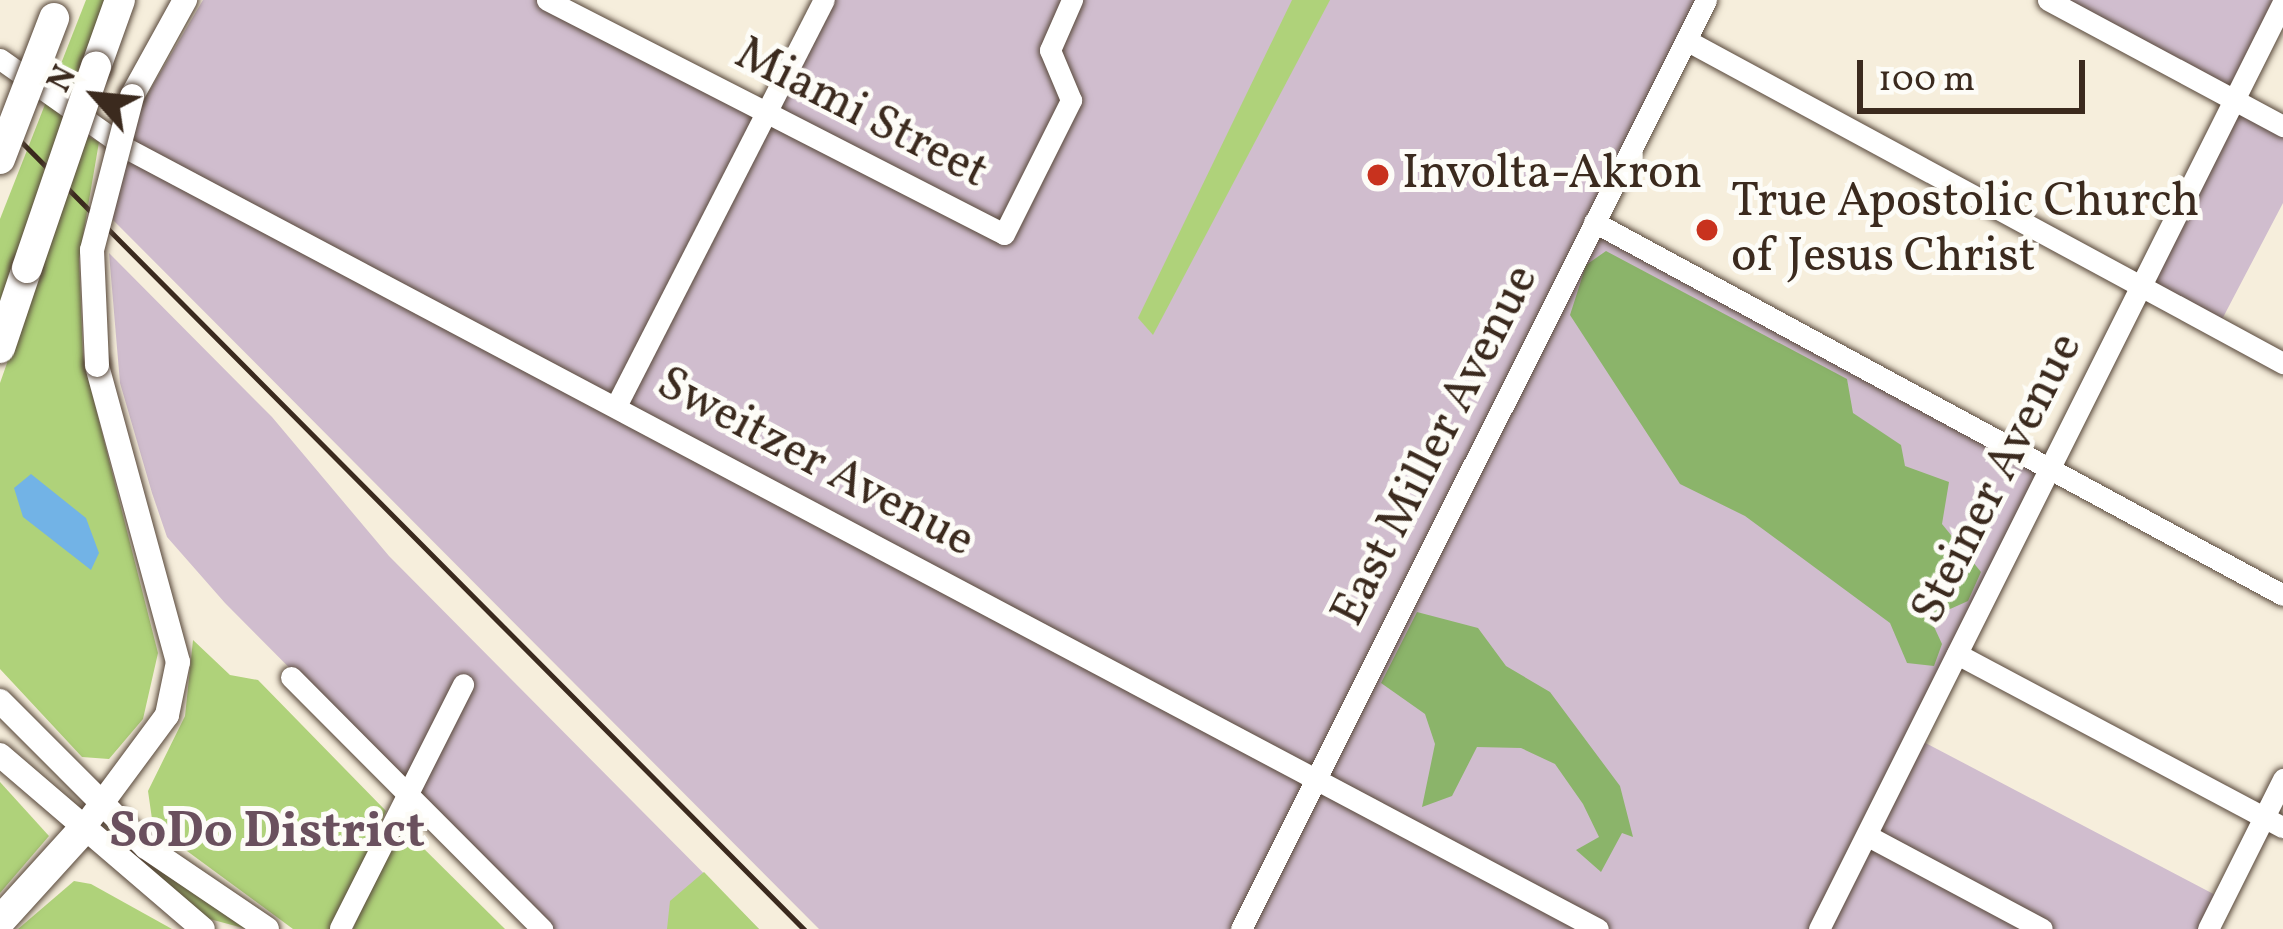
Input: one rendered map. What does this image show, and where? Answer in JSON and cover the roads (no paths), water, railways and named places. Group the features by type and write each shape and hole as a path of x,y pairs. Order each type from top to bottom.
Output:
{"highway":[{"path":"0,349 120,0"},
{"path":"0,127 55,8"},
{"path":"0,159 55,8"},
{"path":"0,921 80,834"}],"main road":[{"path":"80,834 167,715 178,646 97,365 92,250 132,96 185,0"},
{"path":"0,701 102,806 267,929"},
{"path":"0,755 80,834 203,929"}],"street":[{"name":"Miami Street","path":"547,0 1006,229 1071,100 1050,50 1072,0"},
{"path":"617,404 824,0"},
{"name":"East Miller Avenue","path":"1241,929 1706,0"},
{"path":"2048,0 2283,126"},
{"name":"Steiner Avenue","path":"1819,929 2283,2"},
{"path":"1686,40 2283,363"},
{"name":"Sweitzer Avenue","path":"0,59 126,148 617,404 1598,929"},
{"path":"1594,223 2283,596"},
{"path":"1957,654 2273,822"},
{"path":"291,677 542,929"},
{"path":"340,928 463,685"},
{"path":"2208,929 2273,822 2283,778"},
{"path":"1868,836 2042,929"}],"water":[{"path":"31,474 86,518 99,553 91,570 23,517 14,488"}],"railway":[{"path":"0,120 804,929"}],"place":[{"name":"Involta-Akron","path":"1378,175"},
{"name":"True Apostolic Church of Jesus Christ","path":"1707,230"}],"district":[{"name":"SoDo District","path":"267,833"}]}
